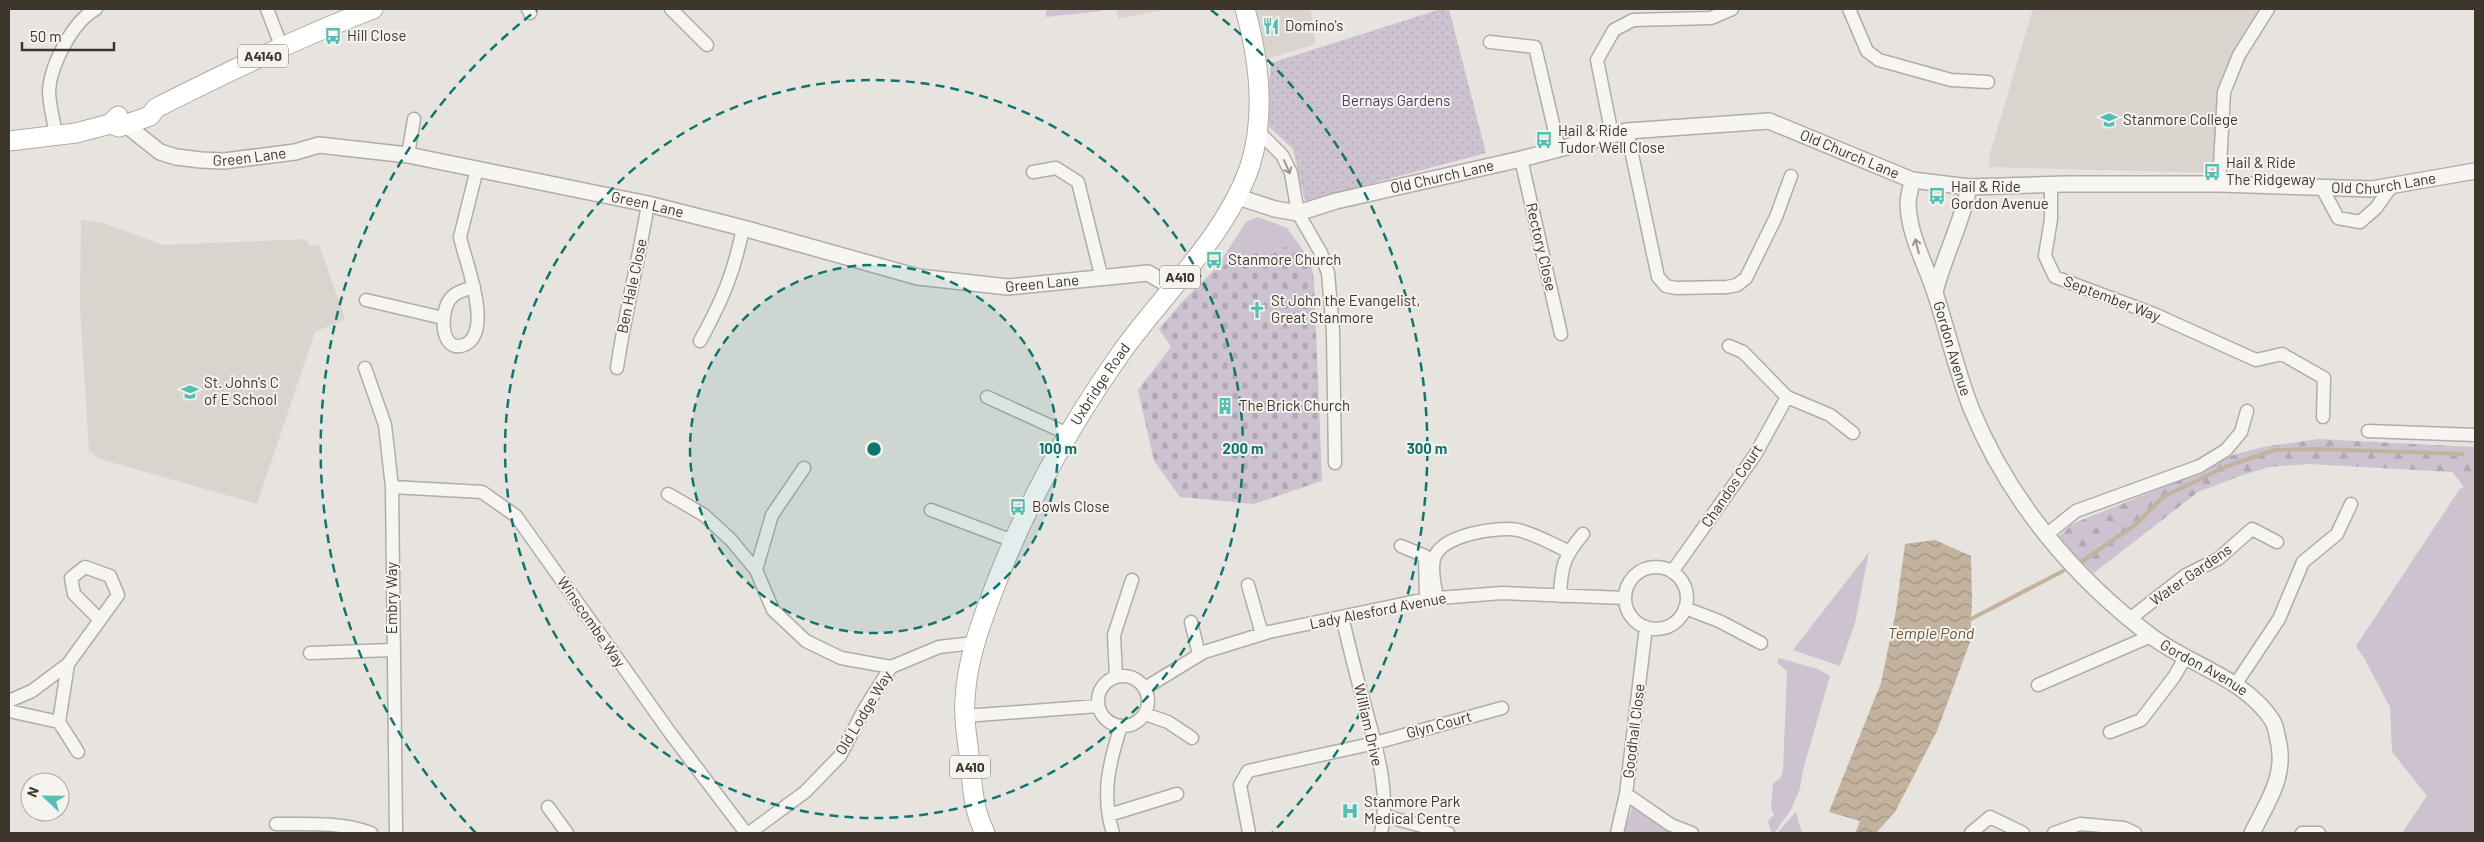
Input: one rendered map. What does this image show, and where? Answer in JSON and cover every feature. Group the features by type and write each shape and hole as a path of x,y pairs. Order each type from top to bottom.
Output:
{"main road":[{"name":"A4140","path":"9,141 56,136 150,116 156,108 323,28 373,9"},
{"name":"Uxbridge Road","path":"985,833 976,814 965,716 965,699 973,643 1013,541 1049,466 1068,434 1120,354 1214,234 1238,197 1250,164 1258,131 1258,68 1245,9"}],"street":[{"path":"56,136 50,90 62,45 88,13 96,9"},
{"path":"267,9 282,48"},
{"path":"670,9 706,45"},
{"path":"1732,9 1711,18 1633,20 1614,30 1597,60 1658,277 1666,286 1676,288 1727,288 1737,285 1746,278 1776,217 1790,176"},
{"path":"1849,9 1867,51 1879,60 1951,80 1988,82"},
{"path":"2219,184 2224,92 2239,54 2268,9"},
{"path":"1490,42 1535,47 1559,149"},
{"path":"408,155 414,119"},
{"name":"Old Church Lane","path":"1238,197 1275,209 1298,213 1336,201 1521,159 1619,133 1770,121 1912,180 1969,187 2051,184 2219,184 2372,189 2475,172"},
{"name":"Green Lane","path":"118,124 160,152 176,157 224,162 295,152 319,145 408,155 477,168 648,204 743,228 918,277 1008,287 1148,273 1172,287"},
{"path":"1258,131 1282,155 1291,173 1298,213 1321,253 1328,273 1333,332 1335,463"},
{"name":"Rectory Close","path":"1521,159 1561,334"},
{"path":"474,287 453,296 448,301 443,318 444,330 450,342 460,346 469,342 475,332 477,319 478,306 474,287 460,237 477,168"},
{"path":"1033,172 1056,168 1078,182 1102,279"},
{"name":"Gordon Avenue","path":"1912,180 1908,204 1918,252 1935,292 1971,408 2005,476 2046,535 2069,562 2130,618 2151,636 2185,658 2255,698 2273,722 2281,750 2281,771 2252,833"},
{"name":"September Way","path":"2051,184 2051,219 2045,256 2055,277 2154,314 2256,360 2282,354 2324,378 2323,417"},
{"name":"Gordon Avenue","path":"1935,292 1940,268 1962,217 1969,187"},
{"path":"2322,188 2338,218 2360,222 2376,208 2391,187"},
{"name":"Ben Hale Close","path":"617,368 623,323 638,264 648,204"},
{"path":"700,341 722,301 735,264 743,228"},
{"path":"366,300 443,318"},
{"path":"1729,346 1743,352 1787,397 1830,416 1853,433"},
{"name":"Embry Way","path":"365,368 385,425 392,487 392,650 396,833"},
{"path":"987,397 1068,434"},
{"name":"Chandos Court","path":"1672,572 1755,455 1787,397"},
{"path":"2046,535 2076,511 2200,466 2226,450 2241,432 2247,411"},
{"path":"2368,431 2475,435"},
{"path":"756,570 772,515 804,468"},
{"name":"Winscombe Way","path":"392,487 482,492 516,516 671,734 747,833"},
{"path":"668,494 704,515 731,540 756,570 773,610 806,641 841,658 891,667"},
{"path":"2235,685 2279,619 2303,562 2337,534 2351,504"},
{"path":"931,510 1013,541"},
{"name":"Water Gardens","path":"2130,618 2186,575 2218,559 2252,529 2276,542"},
{"path":"1432,598 1434,560 1437,553 1460,538 1482,531 1517,530 1568,551"},
{"path":"1560,596 1564,561 1568,551 1583,534"},
{"path":"1401,546 1425,556 1432,598"},
{"path":"1656,567 1672,572 1680,579 1685,588 1685,608 1672,624 1662,628 1646,627 1629,614 1625,598 1629,583 1640,571 1656,567"},
{"path":"1116,677 1114,635 1132,580"},
{"path":"1248,585 1262,634"},
{"name":"Lady Alesford Avenue","path":"1145,688 1199,654 1262,634 1432,598 1502,593 1625,598"},
{"path":"1685,608 1719,621 1762,643"},
{"name":"William Drive","path":"1342,617 1375,742 1385,816 1381,833"},
{"path":"9,701 32,691 68,664 100,620"},
{"path":"1191,622 1199,654"},
{"name":"Goodhall Close","path":"1616,833 1626,794 1646,627"},
{"path":"2038,685 2151,636"},
{"name":"Old Lodge Way","path":"747,833 805,792 840,756 865,708 891,667 939,647 973,643"},
{"path":"310,653 392,650"},
{"path":"2110,732 2141,720 2185,658"},
{"path":"68,664 59,722 78,752"},
{"path":"1116,677 1131,677 1145,688 1148,706 1145,714 1133,725 1121,726 1108,722 1098,706 1101,689 1107,682 1116,677"},
{"path":"965,716 1098,706"},
{"name":"Glyn Court","path":"1249,833 1240,785 1248,770 1375,742 1502,708"},
{"path":"9,710 59,722"},
{"path":"1145,714 1168,722 1192,738"},
{"path":"1113,833 1107,800 1108,766 1121,726"},
{"path":"1109,815 1177,794"},
{"path":"1626,794 1671,825 1692,833"},
{"path":"548,807 567,833"},
{"path":"1385,816 1448,833"},
{"path":"1971,833 1990,817 2023,833"},
{"path":"276,824 323,824 359,829 371,833"},
{"path":"2054,833 2081,829 2124,828 2135,833"},
{"path":"2302,833 2319,833"}],"shaded area":[{"path":"1117,9 1170,9 1118,19"},
{"path":"1253,9 1310,9 1316,44 1267,59"},
{"name":"Stanmore College","path":"2033,9 2261,9 2222,82 2215,173 1989,167 1989,157"},
{"name":"St. John's C of E School","path":"81,220 103,223 163,245 306,239 309,246 319,244 345,319 315,332 257,504 100,459 89,451 80,309"}],"green space":[{"path":"1046,9 1101,9 1102,11 1046,17"},
{"name":"Bernays Gardens","path":"1441,9 1449,9 1486,153 1305,201 1293,149 1265,123 1271,63"},
{"path":"1258,217 1287,228 1303,250 1280,249 1259,253 1216,268 1246,222"},
{"path":"1287,247 1303,250 1311,263 1314,280 1322,481 1254,504 1180,497 1154,461 1138,390 1171,347 1159,329 1182,302 1216,268 1265,250"},
{"path":"2318,439 2475,447 2475,479 2464,487 2452,472 2308,464 2269,467 2198,492 2094,573 2069,551 2059,536 2072,524 2196,474 2233,455 2263,447"},
{"path":"2475,479 2475,833 2402,833 2427,796 2392,752 2390,707 2356,646 2459,490"},
{"path":"1869,552 1855,623 1840,666 1793,650"},
{"path":"1779,658 1818,669 1830,676 1803,770 1800,788 1791,810 1774,833 1771,833 1768,821 1774,815 1771,808 1773,784 1781,777 1783,769 1787,671 1777,663"},
{"path":"1635,807 1673,833 1623,833 1632,808"},
{"path":"1796,812 1802,833 1777,833"}],"water":[{"name":"Temple Pond","path":"1935,540 1971,556 1972,601 1970,642 1937,731 1895,812 1876,833 1855,833 1860,821 1829,812 1881,683 1896,610 1905,544"}],"waterway":[{"path":"2081,562 2135,525 2163,497 2225,467 2275,450 2318,449 2463,454"},
{"path":"1971,619 2063,571"}],"place":[{"name":"Domino's","path":"1271,26"},
{"name":"Hill Close","path":"333,36"},
{"name":"Stanmore College","path":"2109,120"},
{"name":"Hail & Ride Tudor Well Close","path":"1544,140"},
{"name":"Hail & Ride The Ridgeway","path":"2212,172"},
{"name":"Hail & Ride Gordon Avenue","path":"1937,196"},
{"name":"Stanmore Church","path":"1214,260"},
{"name":"St John the Evangelist, Great Stanmore","path":"1257,310"},
{"name":"St. John's C of E School","path":"190,392"},
{"name":"The Brick Church","path":"1225,406"},
{"name":"Bowls Close","path":"1018,507"},
{"name":"Stanmore Park Medical Centre","path":"1350,811"}]}
